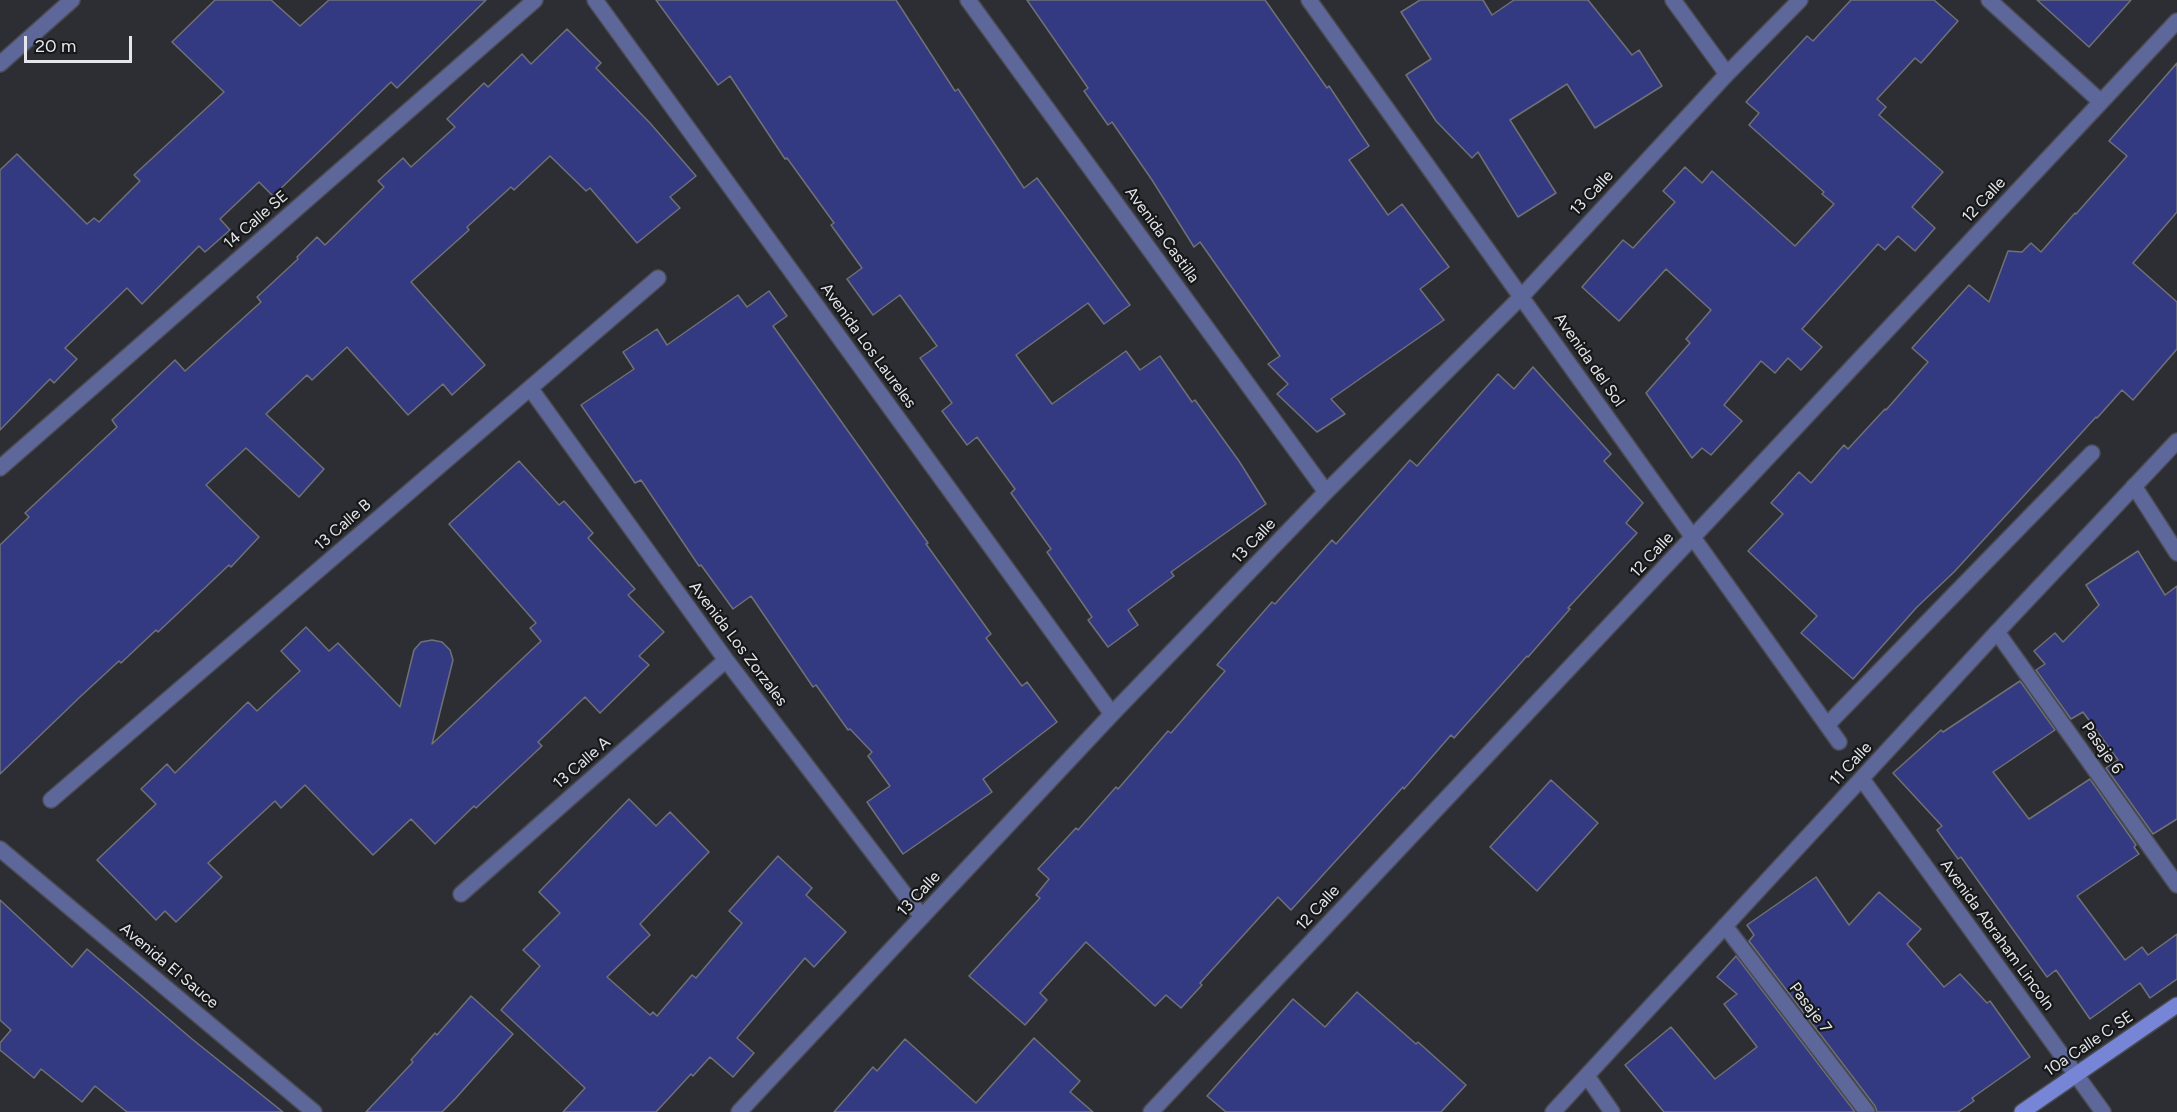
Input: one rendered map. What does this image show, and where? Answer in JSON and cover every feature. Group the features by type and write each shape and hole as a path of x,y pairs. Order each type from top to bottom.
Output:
{"street":[{"path":"0,64 72,0"},
{"name":"14 Calle SE","path":"0,468 535,0"},
{"name":"Avenida Los Laureles","path":"595,0 1112,714"},
{"name":"Avenida Castilla","path":"968,0 1326,492"},
{"name":"Avenida del Sol","path":"1309,0 1839,742"},
{"path":"1673,0 1727,74"},
{"name":"13 Calle","path":"738,1112 1112,714 1326,492 1522,296 1727,74 1800,0"},
{"path":"1989,0 2101,102"},
{"name":"12 Calle","path":"1151,1112 2177,21"},
{"name":"13 Calle B","path":"51,800 658,278"},
{"name":"Avenida Los Zorzales","path":"530,388 726,660 922,917"},
{"name":"11 Calle","path":"1553,1112 2177,441"},
{"path":"1827,725 2092,453"},
{"path":"2134,486 2177,553"},
{"name":"Pasaje 6","path":"1997,632 2177,885"},
{"name":"13 Calle A","path":"461,894 726,660"},
{"name":"Avenida Abraham Lincoln","path":"1862,779 2103,1112"},
{"name":"Avenida El Sauce","path":"0,849 314,1112"},
{"name":"Pasaje 7","path":"1725,926 1867,1112"},
{"name":"10a Calle C SE","path":"2022,1112 2177,1005"},
{"path":"1587,1077 1612,1112"}],"building":[{"path":"215,0 271,0 300,26 329,0 486,0 397,88 391,82 273,196 259,182 220,219 230,230 205,252 199,246 142,304 127,288 65,348 77,359 54,383 50,379 0,430 0,170 17,154 87,224 94,218 99,222 140,181 134,175 224,92 172,42"},
{"path":"656,0 896,0 955,91 958,89 1024,188 1037,178 1130,305 1104,324 1088,303 1016,355 1052,404 1126,351 1140,370 1160,356 1192,402 1195,400 1239,461 1266,504 1171,572 1174,576 1128,610 1138,625 1108,647 1088,620 1092,617 1047,552 1051,549 1011,493 1015,489 977,437 967,445 942,411 952,403 920,358 937,346 900,295 873,315 847,279 862,268 831,225 834,223 787,158 785,159 730,76 718,85"},
{"path":"1027,0 1265,0 1327,88 1329,86 1369,146 1349,160 1388,215 1402,204 1449,267 1420,289 1444,320 1331,399 1345,414 1317,432 1277,394 1288,384 1268,364 1280,356 1200,242 1194,247 1112,122 1108,125 1084,91 1088,88"},
{"path":"1420,0 1483,0 1492,15 1514,0 1588,0 1632,55 1639,50 1662,86 1595,128 1567,84 1510,120 1556,193 1518,217 1478,152 1472,158 1436,121 1406,75 1431,59 1401,12"},
{"path":"1851,0 1934,0 1958,21 1921,63 1915,58 1877,99 1886,107 1879,115 1943,172 1912,207 1935,228 1915,251 1898,236 1885,250 1878,244 1802,329 1822,347 1801,370 1788,358 1775,373 1761,361 1724,405 1742,421 1711,455 1702,448 1692,458 1646,393 1690,343 1686,339 1711,310 1666,269 1619,321 1582,287 1623,240 1633,248 1675,202 1663,191 1685,167 1702,183 1712,171 1795,246 1834,204 1822,194 1824,192 1749,125 1759,113 1746,102 1807,36 1813,41"},
{"path":"2037,0 2131,0 2089,47"},
{"path":"567,29 601,63 596,68 650,123 696,176 670,197 680,208 637,243 590,188 586,191 550,156 514,190 511,187 467,227 469,230 411,282 485,365 452,395 443,384 408,415 347,347 312,380 307,375 266,414 324,469 299,497 246,448 206,485 259,537 231,567 229,565 158,632 156,630 121,663 119,661 0,774 0,545 29,517 25,513 117,427 112,420 175,360 185,371 261,302 257,297 298,259 297,257 317,237 325,245 384,187 378,181 403,158 411,167 455,127 447,119 484,83 488,87 522,54 531,64"},
{"path":"2177,63 2177,212 2133,263 2177,302 2177,349 2133,400 2122,390 1954,572 1917,607 1853,679 1801,633 1817,616 1748,551 1783,514 1771,503 1799,472 1811,483 1844,445 1848,449 1886,410 1928,362 1912,348 1969,285 1989,302 2008,251 2022,252 2031,243 2041,252 2127,156 2109,141"},
{"path":"769,291 787,316 773,326 991,634 986,638 1022,686 1027,682 1057,722 983,779 992,792 903,854 867,802 890,786 868,756 872,752 850,729 848,730 816,685 813,687 751,596 733,609 701,565 699,566 641,480 635,483 581,405 634,369 623,352 657,329 667,345 738,295 747,307"},
{"path":"1533,367 1611,454 1604,461 1643,503 1626,523 1637,533 1454,738 1451,735 1291,910 1278,897 1200,983 1202,985 1181,1008 1166,995 1155,1006 1086,942 1040,993 1047,1000 1025,1025 969,976 1040,898 1036,895 1049,879 1038,869 1076,828 1078,830 1116,787 1118,789 1168,731 1171,733 1225,671 1217,665 1272,602 1275,604 1332,540 1336,544 1410,460 1417,466 1498,374 1514,389"},
{"path":"519,461 559,505 564,501 593,533 588,538 635,589 628,595 664,632 639,656 649,665 600,713 585,697 538,742 542,746 435,844 411,819 373,855 305,785 281,808 275,801 208,863 222,877 176,922 165,911 156,920 97,860 156,804 141,789 167,764 175,773 248,702 257,711 300,671 281,651 306,627 329,651 338,643 400,707 414,650 421,642 432,640 442,642 450,650 453,660 432,744 541,641 530,628 536,623 449,524"},
{"path":"2138,551 2165,595 2177,586 2177,819 2153,834 2106,768 2118,760 2083,712 2071,719 2036,670 2045,664 2034,651 2055,633 2063,642 2099,605 2086,585"},
{"path":"2020,681 2055,730 1993,772 2029,819 2090,779 2136,845 2134,847 2139,854 2077,896 2125,960 2142,947 2148,955 2177,934 2177,979 2150,998 2140,983 2090,1019 2056,970 2047,977 1961,857 1958,859 1937,830 1942,826 1893,773 1941,730 1943,732"},
{"path":"1551,780 1598,823 1537,891 1490,847"},
{"path":"629,799 656,826 670,812 709,852 640,924 650,935 607,977 650,1015 653,1012 657,1016 692,975 696,978 742,923 729,911 778,856 812,888 806,895 846,932 814,967 805,958 737,1038 754,1053 733,1077 710,1057 656,1112 563,1112 585,1088 501,1010 540,966 523,950 560,913 539,892"},
{"path":"1816,877 1849,925 1879,892 1921,929 1907,944 1944,987 1960,974 1987,1003 1990,1001 2030,1057 1972,1098 1974,1101 1958,1112 1877,1112 1875,1106 1749,941 1754,935 1747,925"},
{"path":"0,900 72,967 87,949 192,1039 283,1112 127,1112 95,1086 82,1102 41,1069 34,1078 0,1050 0,1043 11,1030 0,1020"},
{"path":"1736,956 1855,1112 1664,1112 1625,1065 1671,1027 1715,1079 1757,1047 1724,1004 1737,994 1717,977"},
{"path":"1357,992 1466,1085 1441,1112 1226,1112 1207,1096 1293,999 1325,1027"},
{"path":"471,996 513,1034 455,1099 442,1112 366,1112 413,1062 411,1060 435,1033 437,1035"},
{"path":"1034,1038 1080,1081 1070,1092 1093,1112 834,1112 873,1067 877,1071 905,1039 976,1103"}]}
